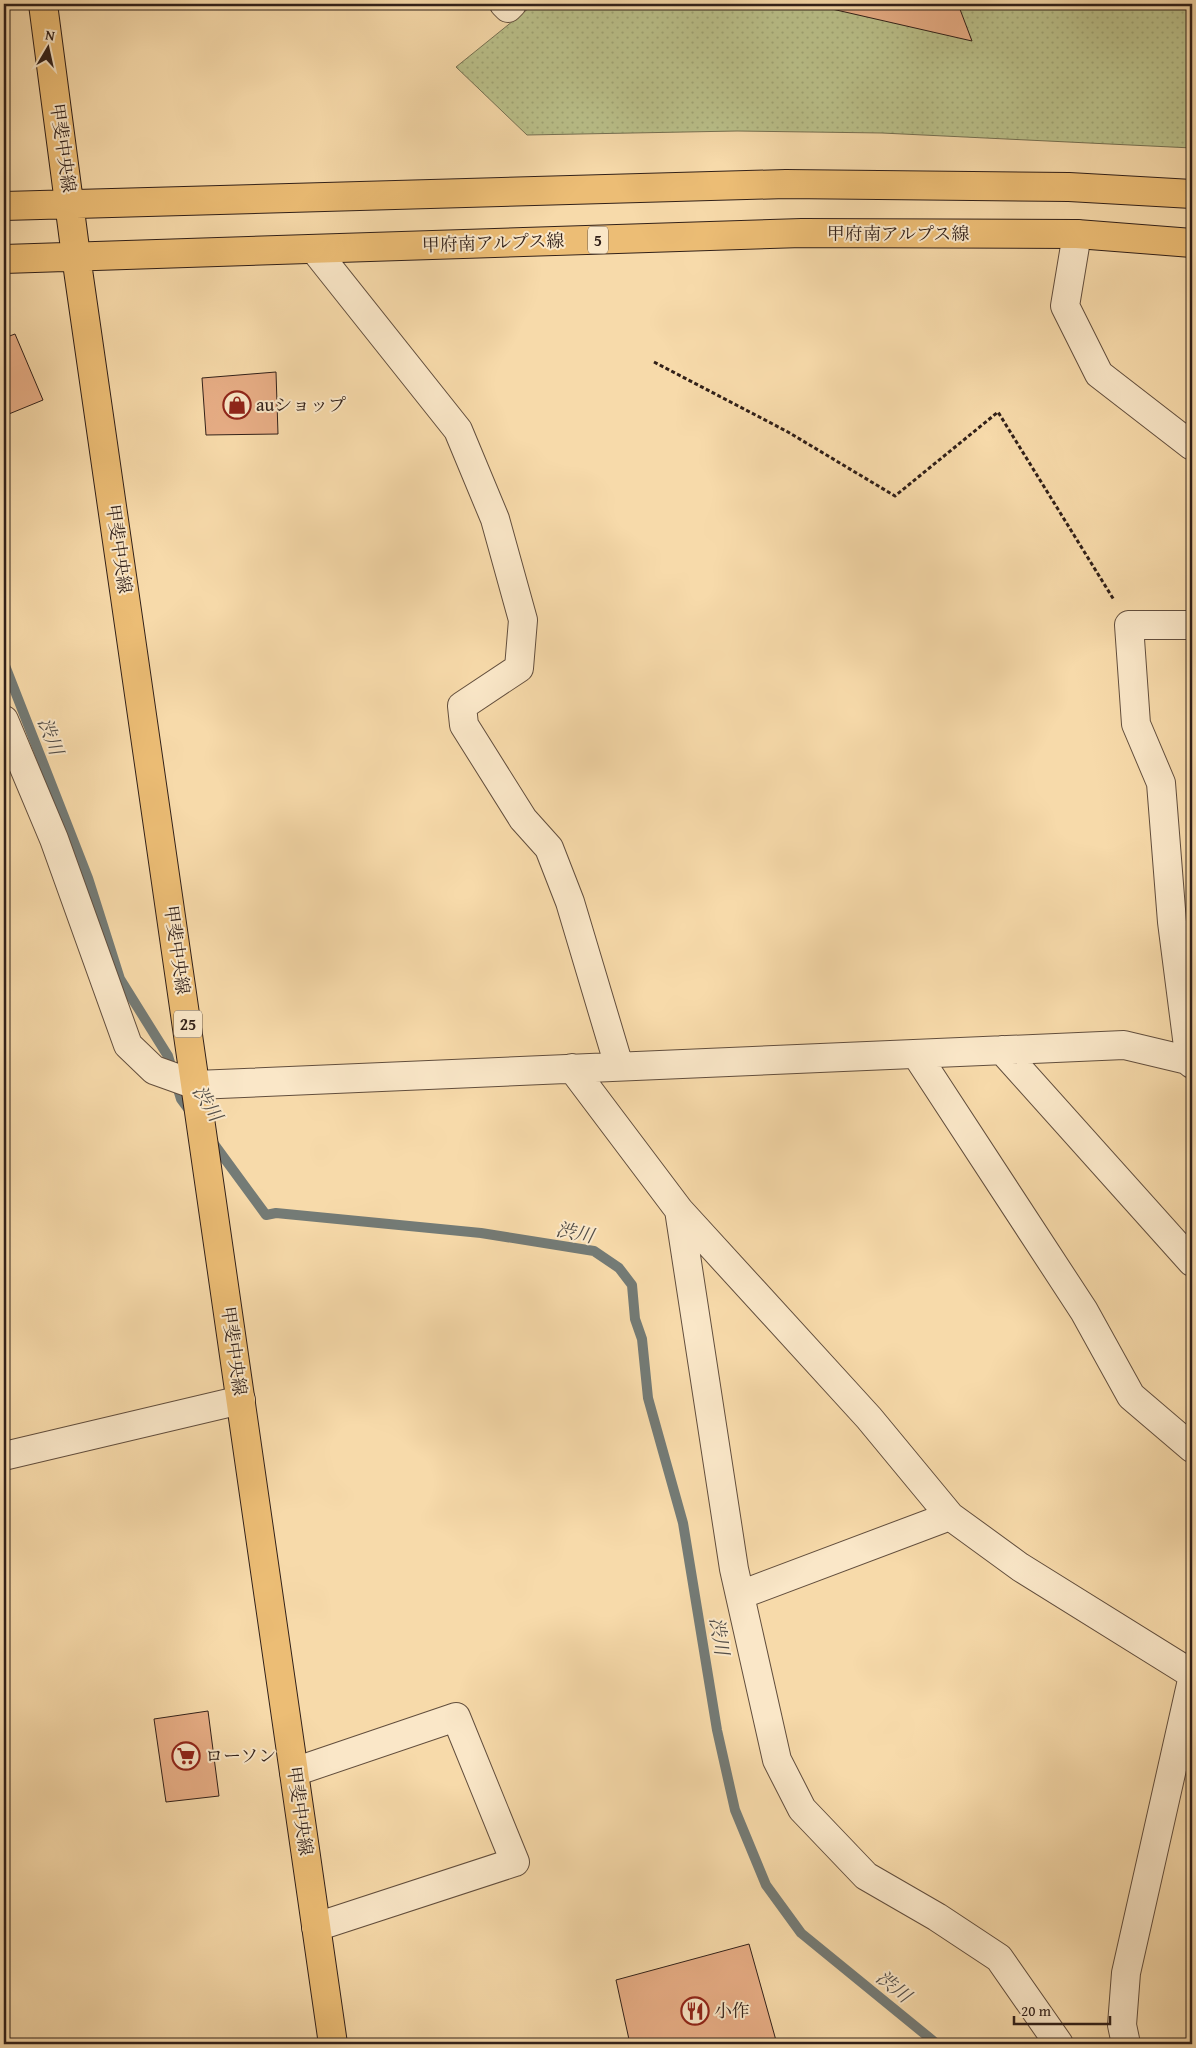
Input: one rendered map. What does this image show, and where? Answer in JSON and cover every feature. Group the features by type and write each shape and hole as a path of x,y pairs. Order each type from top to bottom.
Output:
{"main road":[{"name":"甲斐中央線","path":"43,4 76,256 242,1400 333,2044"},
{"path":"4,206 786,184 1069,187 1192,194"},
{"name":"甲府南アルプス線","path":"4,260 76,256 802,233 1077,234 1192,243"}],"street":[{"path":"504,4 508,8 512,4"},
{"path":"1077,234 1065,306 1100,374 1192,446"},
{"path":"314,249 458,430 496,519 523,620 519,668 462,706 464,725 523,819 548,848 570,902 619,1066"},
{"path":"6,731 54,839 128,1045 154,1070 196,1085 1124,1045 1191,1063 1172,922 1161,783 1136,724 1129,625 1192,625"},
{"path":"1002,1050 1192,1262"},
{"path":"916,1054 1084,1312 1131,1396 1192,1448"},
{"path":"572,1068 679,1210 869,1418 950,1516 1020,1567 1192,1674"},
{"path":"679,1210 734,1569 777,1760 802,1809 866,1876 937,1917 1000,1958 1059,2044"},
{"path":"4,1456 242,1400"},
{"path":"740,1595 950,1516"},
{"path":"1126,2044 1122,2025 1126,1973 1192,1680"},
{"path":"294,1772 456,1717 515,1862 316,1927"}],"path":[{"path":"654,362 788,432 895,496 998,412 1129,625"}],"green space":[{"path":"534,4 1192,4 1192,148 882,133 737,131 527,135 456,67"}],"building":[{"path":"810,4 958,4 972,41"},
{"path":"15,334 43,400 4,416 4,338"},
{"path":"276,372 278,434 206,435 202,378"},
{"path":"208,1711 219,1796 166,1802 154,1719"},
{"name":"小作","path":"749,1944 777,2044 664,2044 663,2042 658,2044 630,2044 616,1980"}],"waterway":[{"name":"渋川","path":"4,663 88,878 120,979 168,1056 181,1099 192,1114"},
{"name":"渋川","path":"211,1140 266,1215 276,1213 481,1233 594,1251 619,1268 632,1285 635,1319 642,1339 648,1398 683,1523 717,1730 735,1810 766,1885 801,1933 937,2044"}],"place":[{"name":"auショップ","path":"237,405"},
{"name":"ローソン","path":"186,1756"},
{"name":"小作","path":"695,2011"}]}
